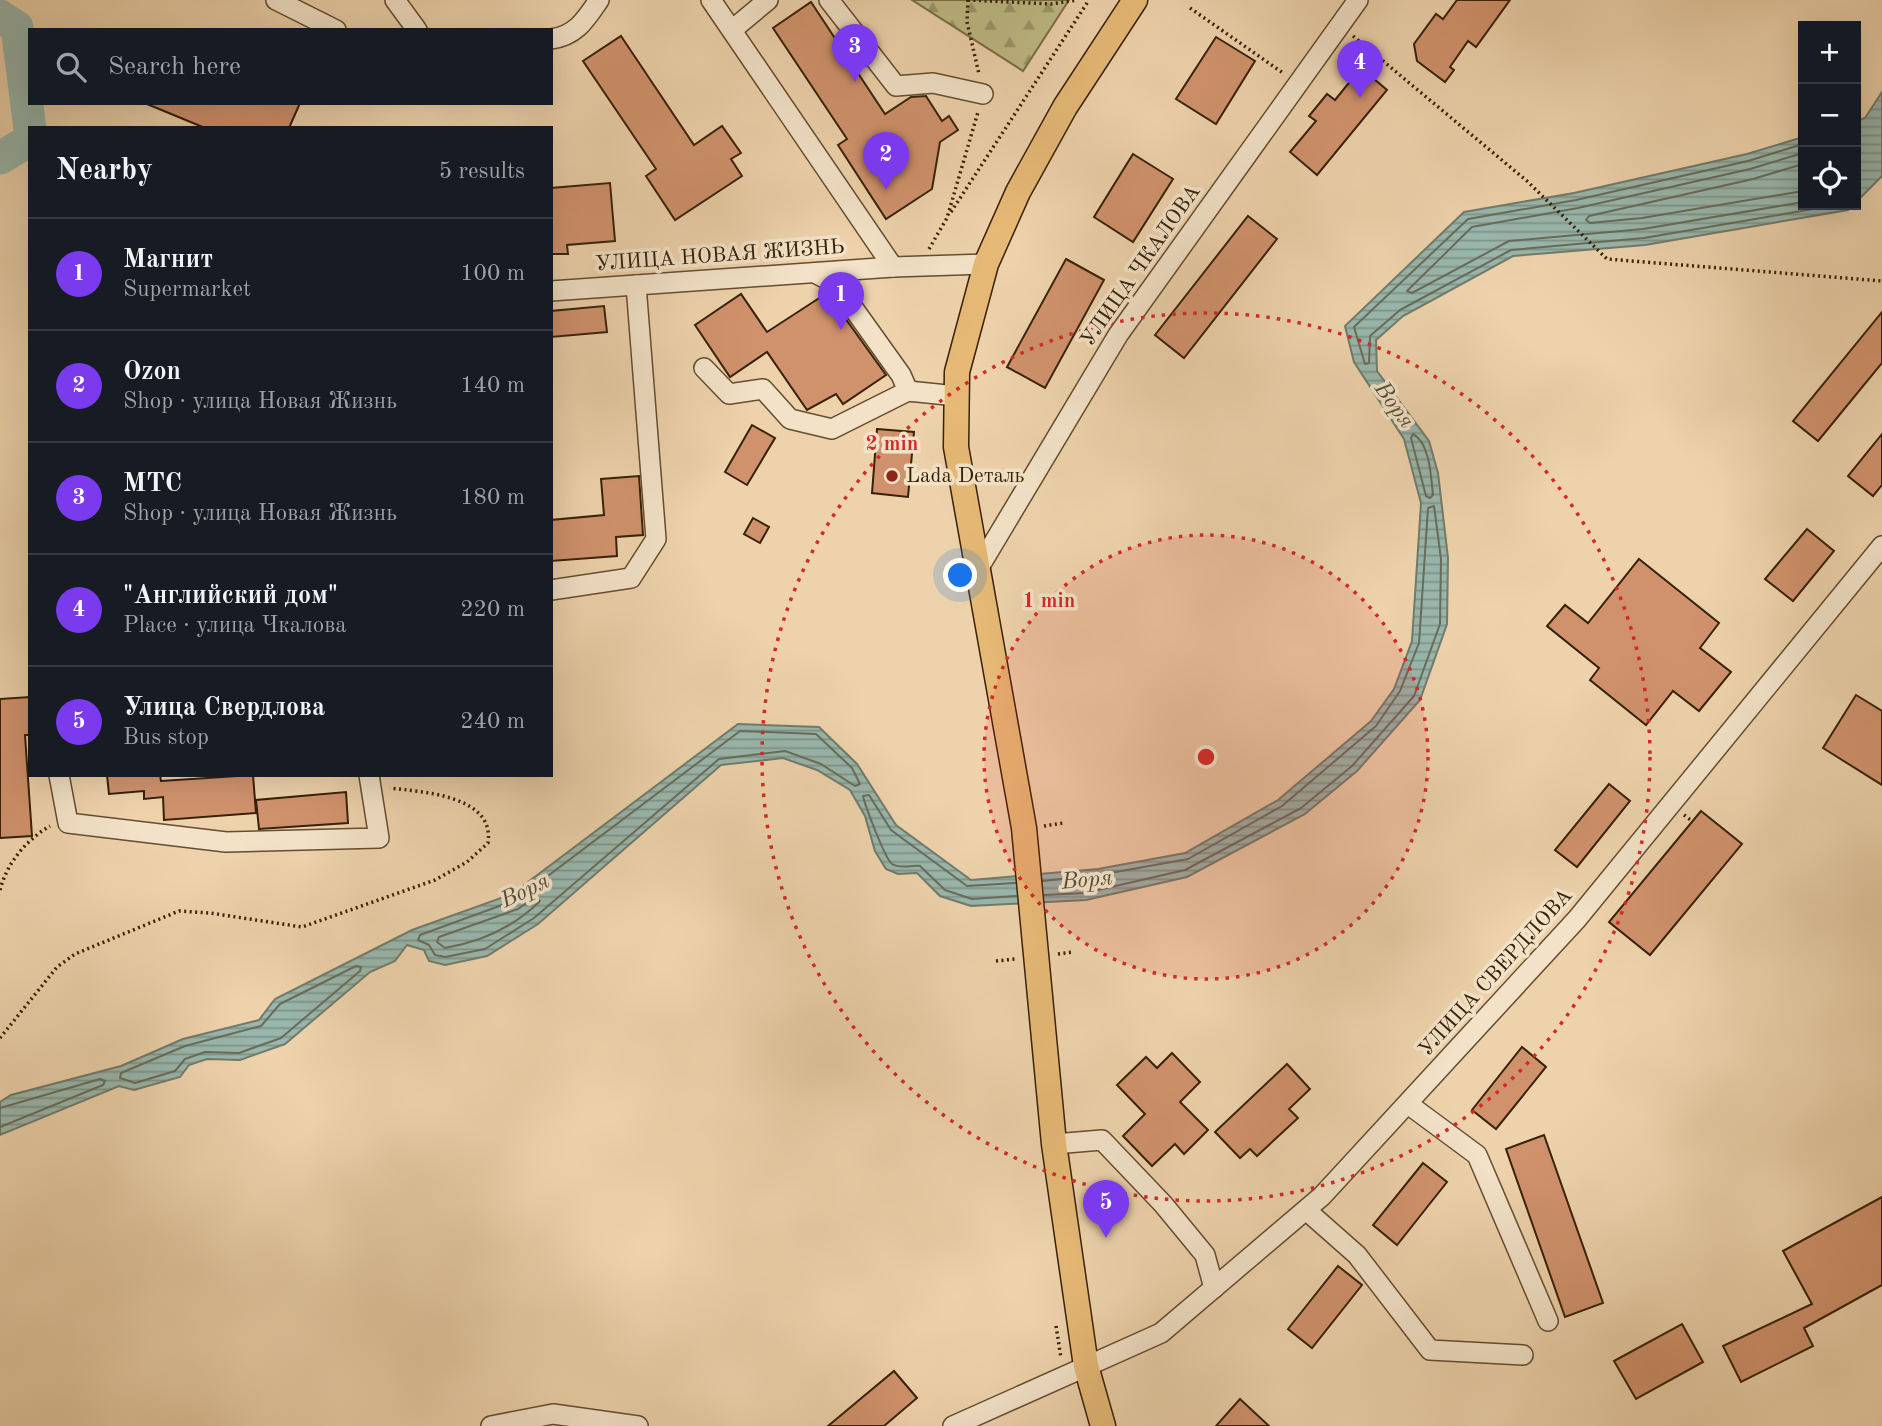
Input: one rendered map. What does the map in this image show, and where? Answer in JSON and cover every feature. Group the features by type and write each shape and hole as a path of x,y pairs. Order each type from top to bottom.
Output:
{"main road":[{"path":"1103,1426 1075,1371 1024,828 956,447 957,372 986,264 1018,192 1065,107 1135,0"}],"street":[{"path":"276,0 332,28"},
{"path":"395,0 416,28"},
{"path":"553,38 573,33 583,24 599,0"},
{"name":"УЛИЦА НОВАЯ ЖИЗНЬ","path":"710,0 893,267"},
{"path":"732,30 768,0"},
{"path":"829,0 896,86 933,83 983,94"},
{"name":"УЛИЦА ЧКАЛОВА","path":"978,569 1118,335 1358,0"},
{"name":"УЛИЦА НОВАЯ ЖИЗНЬ","path":"553,291 893,267 986,264"},
{"path":"815,272 836,284 901,376 908,391"},
{"path":"553,590 631,578 656,539 636,285"},
{"path":"705,368 729,394 763,389 790,419 832,429 908,391 957,396"},
{"name":"УЛИЦА СВЕРДЛОВА","path":"953,1426 1161,1333 1306,1210 1408,1104 1577,919 1882,546"},
{"path":"59,777 68,824 226,842 379,838 370,780"},
{"path":"1408,1104 1477,1155 1548,1321"},
{"path":"1054,1144 1102,1140 1163,1204 1205,1255 1214,1288"},
{"path":"1306,1210 1357,1255 1430,1350 1524,1355"},
{"path":"491,1426 553,1414 638,1426"}],"path":[{"path":"947,218 968,154 983,94 967,22 968,0 1051,4 1077,0"},
{"path":"920,266 947,218 1089,0"},
{"path":"1190,8 1299,84"},
{"path":"1341,25 1527,181 1607,259 1882,281"},
{"path":"0,1038 57,967 75,954 179,911 302,927 435,880 467,862 488,843 490,831 478,812 429,792 370,780"},
{"path":"0,890 4,876 21,846 33,841 48,826 68,824"},
{"path":"1056,1326 1075,1371"}],"green space":[{"path":"912,0 1069,0 1023,71"}],"water":[{"path":"1882,92 1882,176 1861,197 1861,119 1865,118"},
{"path":"1798,139 1798,210 1848,210 1645,245 1513,256 1403,316 1376,340 1377,371 1429,441 1438,473 1448,558 1447,624 1420,700 1357,771 1305,814 1187,877 1086,900 971,906 940,896 917,873 898,874 886,869 875,851 865,816 850,790 817,770 783,758 721,765 538,924 487,956 445,965 429,961 424,950 407,945 395,961 370,972 285,1044 240,1060 207,1059 189,1065 180,1077 134,1090 119,1086 0,1135 0,1102 11,1095 121,1066 183,1039 259,1020 275,999 412,930 512,894 738,724 819,727 857,764 896,825 971,880 1098,869 1185,853 1278,800 1371,721 1394,689 1412,641 1421,503 1404,439 1354,362 1345,326 1464,212 1574,193 1747,154"}],"building":[{"path":"1457,0 1510,0 1476,47 1468,41 1450,67 1454,70 1445,82 1417,61 1414,44 1436,14 1443,19"},
{"path":"811,2 885,114 911,97 926,96 942,121 949,116 958,130 940,142 932,189 886,219 838,145 847,139 773,28"},
{"path":"621,36 694,145 722,126 741,153 731,159 742,176 675,220 646,176 656,169 583,61"},
{"path":"1216,37 1255,61 1216,124 1176,99"},
{"path":"1361,68 1387,90 1317,175 1290,152 1316,121 1309,116 1327,94 1335,100"},
{"path":"149,105 299,105 290,126 200,126"},
{"path":"1133,154 1173,179 1133,242 1094,217"},
{"path":"610,183 615,241 567,245 568,254 553,254 553,188"},
{"path":"1248,216 1277,239 1184,358 1155,335"},
{"path":"1066,259 1104,280 1045,388 1007,367"},
{"path":"827,293 886,375 843,404 836,394 807,410 767,352 730,377 695,325 741,294 767,332"},
{"path":"604,306 607,332 553,337 553,311"},
{"path":"1882,312 1882,363 1818,441 1793,421"},
{"path":"752,425 775,438 747,485 725,472"},
{"path":"877,429 914,432 908,497 872,493"},
{"path":"1882,434 1882,485 1873,496 1848,476"},
{"path":"639,476 643,535 616,537 617,556 553,561 553,520 604,515 601,479"},
{"path":"753,518 769,527 760,543 744,534"},
{"path":"1807,529 1834,551 1793,601 1765,579"},
{"path":"1639,559 1719,623 1700,648 1731,672 1699,711 1673,691 1646,725 1590,680 1599,668 1547,626 1565,605 1588,623"},
{"path":"1856,695 1882,711 1882,785 1823,748"},
{"path":"28,697 28,735 25,735 32,836 0,838 0,699"},
{"path":"107,777 160,777 161,781 253,777 256,813 164,820 163,797 144,799 144,791 109,794"},
{"path":"1609,784 1630,801 1577,867 1555,850"},
{"path":"346,792 348,823 259,829 256,800"},
{"path":"1701,811 1742,844 1650,955 1609,922"},
{"path":"1522,1047 1546,1067 1496,1129 1472,1110"},
{"path":"1172,1053 1200,1082 1180,1102 1208,1130 1184,1154 1175,1144 1152,1166 1123,1136 1145,1114 1117,1085 1146,1057 1157,1068"},
{"path":"1287,1064 1310,1089 1289,1109 1298,1118 1257,1156 1250,1149 1240,1158 1215,1132"},
{"path":"1544,1135 1603,1303 1565,1317 1506,1149"},
{"path":"1423,1163 1447,1182 1397,1245 1373,1225"},
{"path":"1882,1197 1882,1285 1804,1328 1813,1346 1741,1382 1723,1346 1812,1304 1783,1251"},
{"path":"1338,1266 1362,1285 1312,1348 1288,1329"},
{"path":"1682,1324 1703,1362 1636,1399 1614,1361"},
{"path":"894,1371 917,1398 884,1426 828,1426"},
{"path":"1240,1399 1269,1426 1216,1426"}],"waterway":[{"name":"Воря","path":"0,16 17,27 30,126"},
{"name":"Воря","path":"0,158 28,141"}],"place":[{"name":"МТС","path":"855,82"},
{"name":"\"Английский дом\"","path":"1360,98"},
{"name":"Ozon","path":"886,190"},
{"name":"Магнит","path":"841,330"},
{"name":"Lada Dеталь","path":"892,476"},
{"name":"Улица Свердлова","path":"1106,1238"}]}
